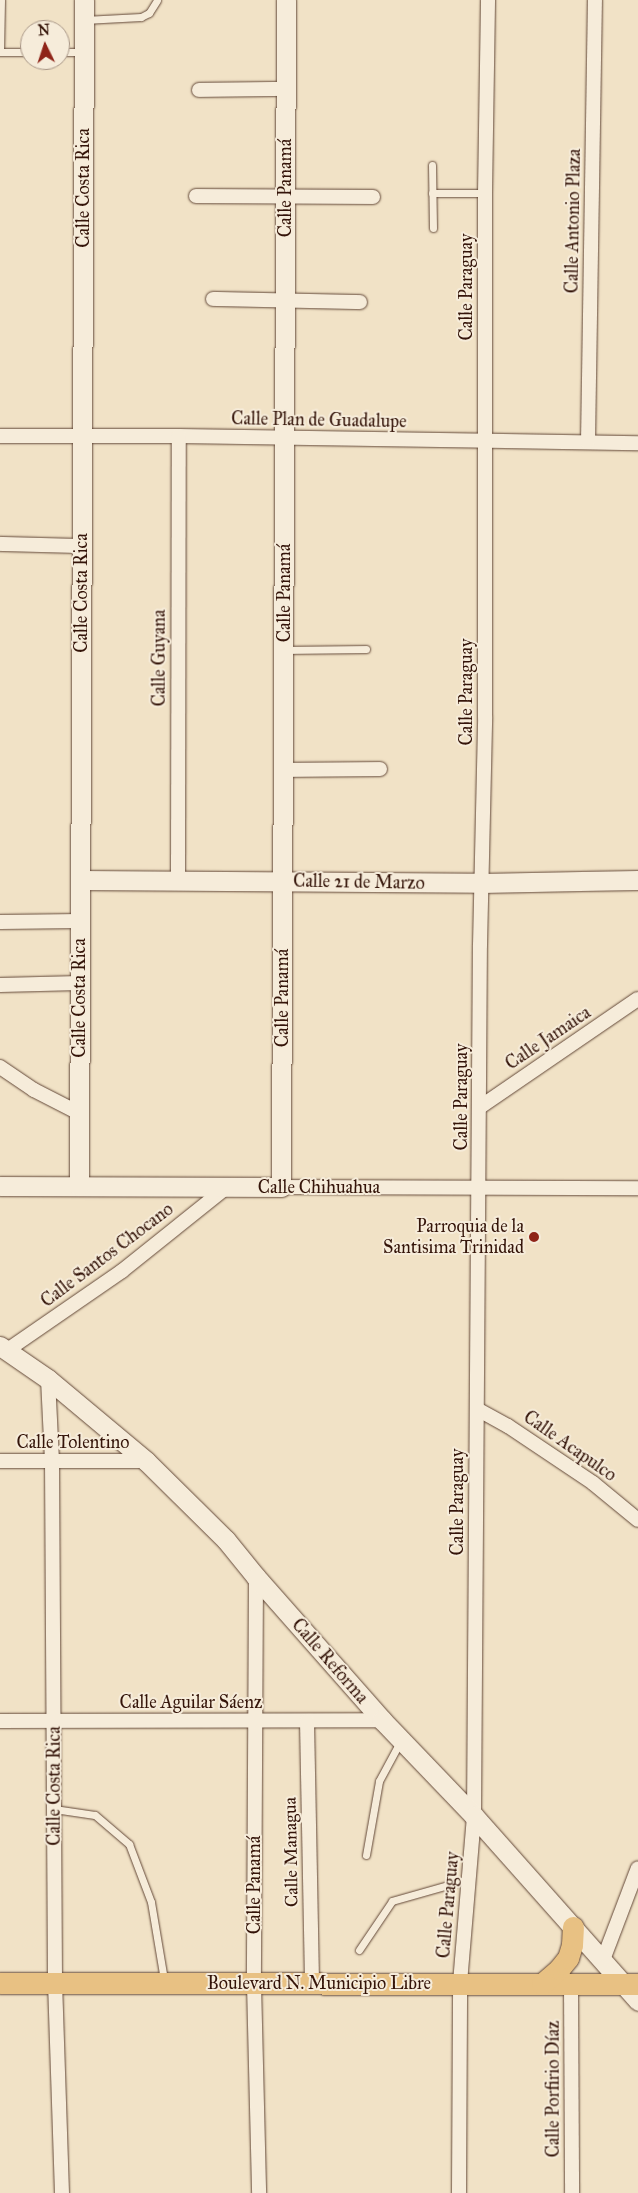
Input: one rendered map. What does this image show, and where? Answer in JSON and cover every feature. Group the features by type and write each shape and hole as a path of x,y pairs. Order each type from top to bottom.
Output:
{"main road":[{"path":"542,1984 560,1969 568,1958 572,1945 573,1927"},
{"name":"Boulevard N. Municipio Libre","path":"0,1983 571,1984 634,1990"}],"street":[{"name":"Calle Costa Rica","path":"79,1186 84,0"},
{"name":"Calle Panamá","path":"281,1187 286,0"},
{"name":"Calle Paraguay","path":"459,2193 460,1983 474,1816 481,883 485,708 485,193 488,0"},
{"name":"Calle Antonio Plaza","path":"588,442 595,0"},
{"path":"199,90 286,89"},
{"path":"196,196 373,197"},
{"path":"213,299 360,302"},
{"name":"Calle Plan de Guadalupe","path":"0,436 179,436 638,443"},
{"name":"Calle Guyana","path":"178,880 179,436"},
{"path":"0,544 81,546"},
{"path":"283,770 380,768"},
{"name":"Calle 21 de Marzo","path":"80,880 481,883 638,880"},
{"path":"0,922 80,921"},
{"path":"0,985 80,983"},
{"name":"Calle Jamaica","path":"480,1107 638,999"},
{"path":"0,1067 34,1090 79,1113"},
{"name":"Calle Chihuahua","path":"0,1186 638,1188"},
{"name":"Calle Santos Chocano","path":"3,1348 122,1271 228,1186"},
{"name":"Calle Reforma","path":"3,1348 48,1379 146,1461 226,1540 256,1577 382,1720 474,1816 603,1960 634,1990"},
{"name":"Calle Costa Rica","path":"48,1379 52,1460 55,1982 62,2193"},
{"name":"Calle Acapulco","path":"477,1409 508,1426 593,1483 638,1520"},
{"name":"Calle Tolentino","path":"0,1460 146,1461"},
{"name":"Calle Panamá","path":"256,1577 254,1984 259,2193"},
{"name":"Calle Aguilar Sáenz","path":"0,1721 382,1720"},
{"name":"Calle Managua","path":"307,1721 312,1984"},
{"path":"603,1960 638,1868"},
{"name":"Calle Porfirio Díaz","path":"571,1984 572,2193"}],"lane":[{"path":"1,0 0,52 20,52"},
{"path":"84,20 141,17 149,13 157,0"},
{"path":"70,52 84,52"},
{"path":"432,165 433,228"},
{"path":"432,193 485,193"},
{"path":"283,650 366,649"},
{"path":"366,1855 379,1781 401,1740"},
{"path":"54,1809 95,1815 129,1844 151,1902 165,1983"},
{"path":"359,1950 392,1901 469,1879"}],"place":[{"name":"Parroquia de la Santisima Trinidad","path":"534,1237"}]}
